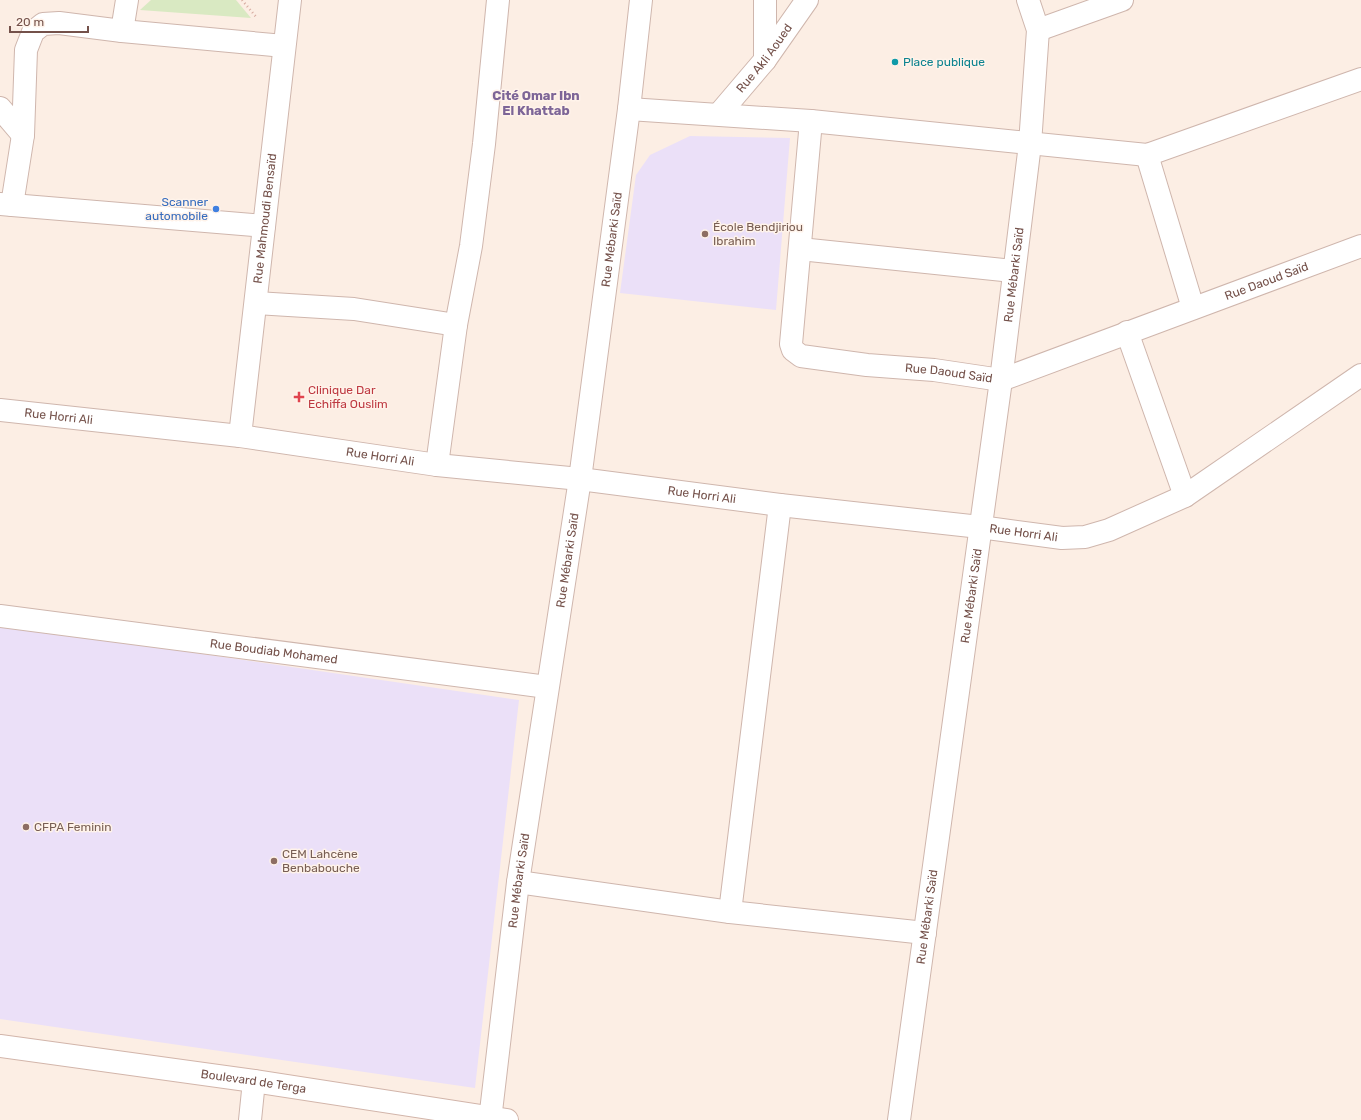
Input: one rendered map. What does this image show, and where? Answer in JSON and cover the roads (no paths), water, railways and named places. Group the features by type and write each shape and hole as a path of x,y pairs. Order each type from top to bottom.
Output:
{"street":[{"path":"122,31 127,0"},
{"name":"Rue Mahmoudi Bensaïd","path":"240,436 290,0"},
{"path":"437,465 456,325 471,246 484,144 498,0"},
{"name":"Rue Mébarki Saïd","path":"496,1119 518,882 580,479 629,109 641,0"},
{"path":"765,0 765,60"},
{"name":"Rue Akli Aoued","path":"719,114 765,60 807,0"},
{"name":"Rue Mébarki Saïd","path":"899,1120 1001,380 1013,271 1030,144 1038,30 1028,0"},
{"path":"1038,30 1122,0"},
{"path":"264,226 6,205 23,135 26,50 33,32 43,24 59,23 122,31 284,46"},
{"path":"629,109 811,121 1147,155 1361,79"},
{"path":"0,108 23,135"},
{"name":"Rue Daoud Saïd","path":"811,121 791,344 793,350 797,354 867,365 934,370 1001,380 1361,246"},
{"path":"1147,155 1194,308"},
{"path":"800,249 1013,271"},
{"path":"256,303 354,309 456,325"},
{"path":"1127,332 1185,496"},
{"name":"Rue Horri Ali","path":"0,410 240,436 437,465 580,479 780,505 980,527 1062,538 1085,537 1109,530 1185,496 1361,376"},
{"path":"730,912 780,505"},
{"name":"Rue Boudiab Mohamed","path":"0,616 547,687"},
{"path":"518,882 730,912 925,933"},
{"name":"Boulevard de Terga","path":"0,1046 254,1081 496,1119"},
{"path":"250,1120 254,1081"}],"place":[{"name":"Place publique","path":"895,62"},
{"name":"Scanner automobile","path":"216,209"},
{"name":"École Bendjiriou Ibrahim","path":"705,234"},
{"name":"Clinique Dar Echiffa Ouslim","path":"299,397"},
{"name":"CFPA Feminin","path":"26,827"},
{"name":"CEM Lahcène Benbabouche","path":"274,861"}],"district":[{"name":"Cité Omar Ibn El Khattab","path":"536,102"}]}
